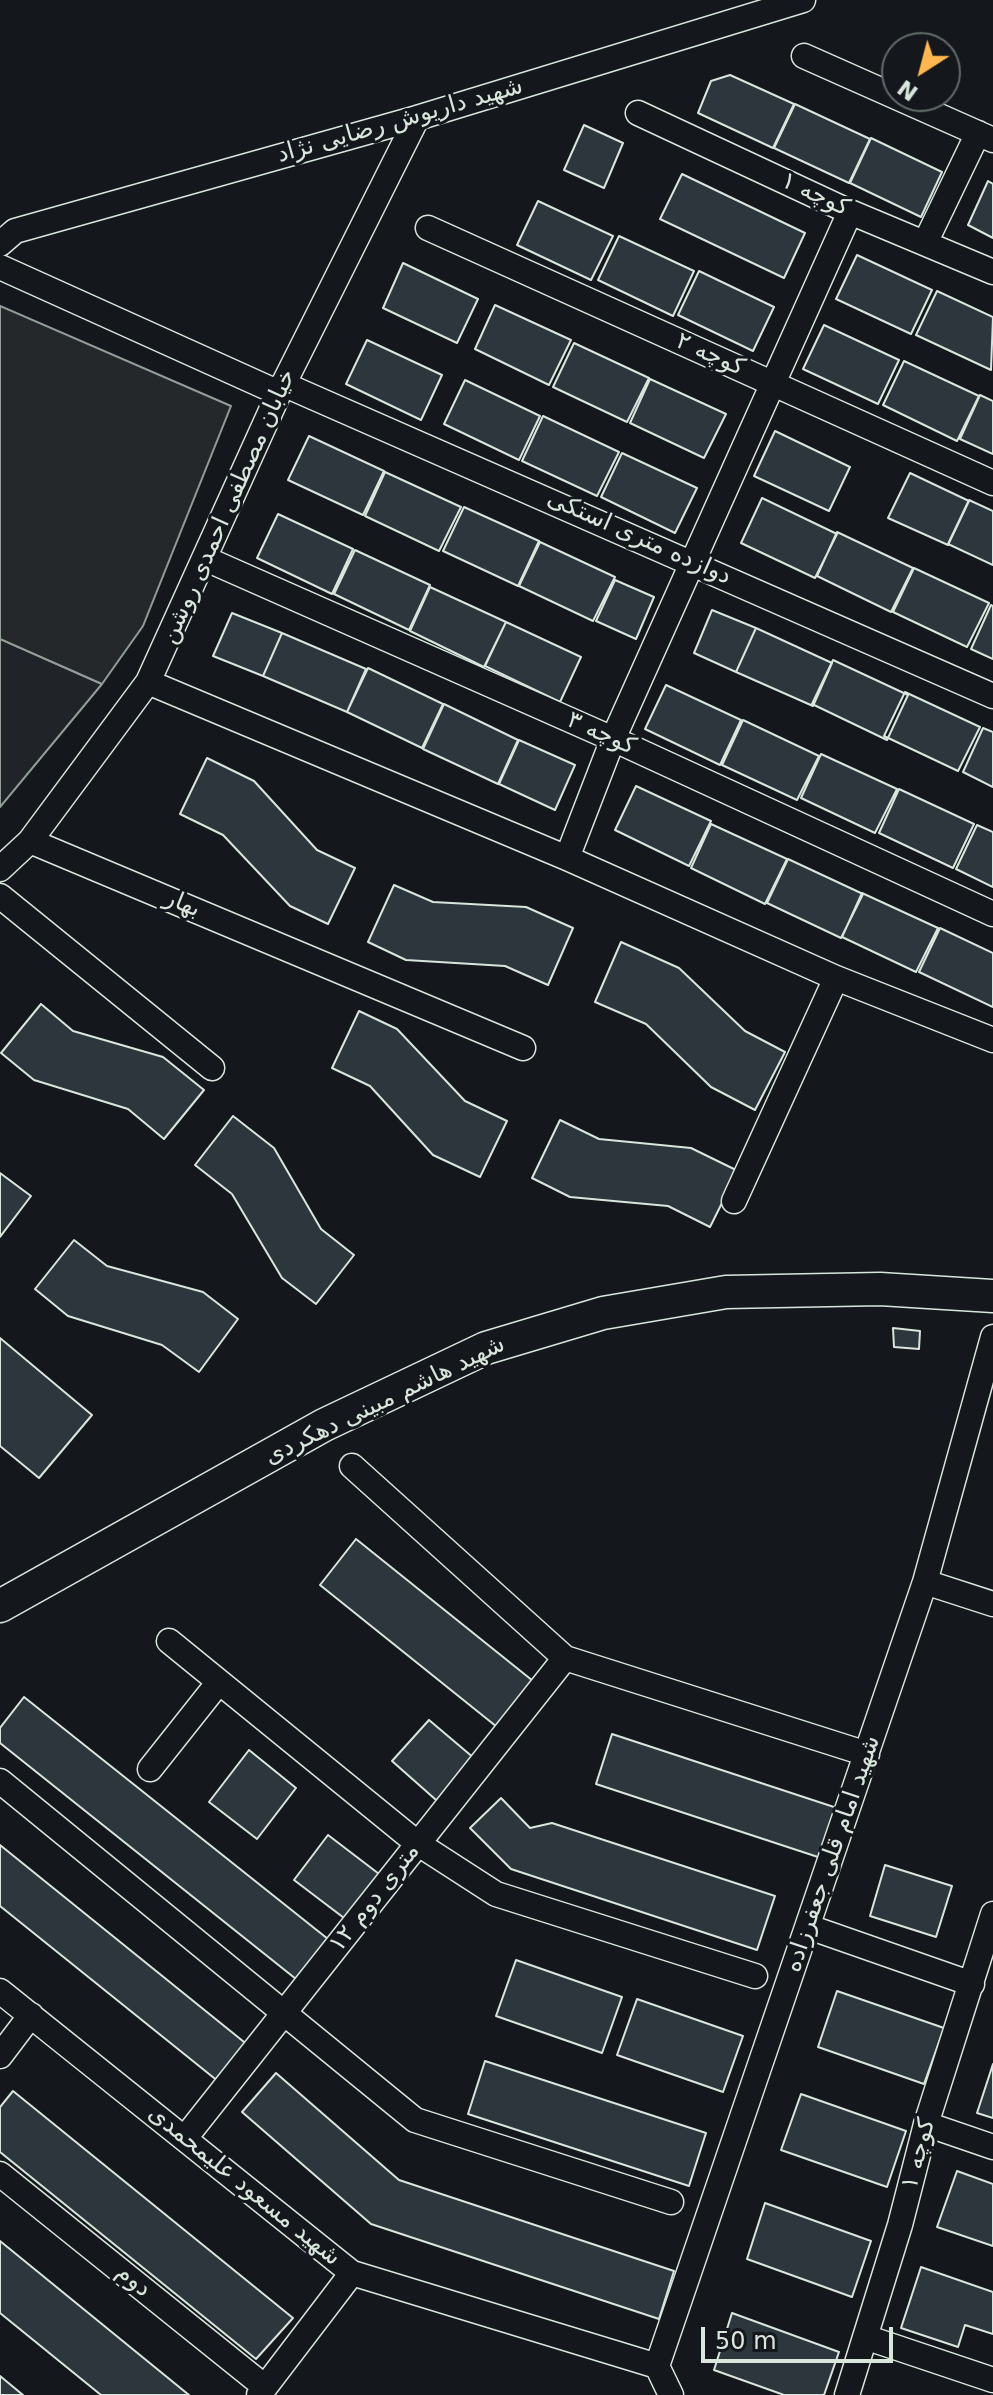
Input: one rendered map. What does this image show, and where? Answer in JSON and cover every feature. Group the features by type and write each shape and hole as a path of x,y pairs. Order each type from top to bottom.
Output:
{"main road":[{"name":"شهید هاشم مبینی دهکردی","path":"0,1606 324,1425 486,1348 603,1313 726,1292 880,1289 993,1296"}],"street":[{"name":"شهید داریوش رضایی نژاد","path":"0,244 15,231 417,118 803,0"},
{"path":"804,56 986,136 926,241"},
{"name":"کوچه ۱","path":"638,113 850,212 926,241 993,272"},
{"name":"خیابان مصطفی احمدی روشن","path":"0,869 30,841 148,682 281,388 417,118"},
{"path":"567,858 613,739 850,212"},
{"name":"کوچه ۲","path":"428,228 993,483"},
{"name":"دوازده متری استکی","path":"0,267 692,561 993,696"},
{"name":"کوچه ۳","path":"206,559 613,739 993,914"},
{"path":"148,682 567,858 836,978 993,1040"},
{"name":"بهار","path":"30,841 523,1048"},
{"path":"0,896 212,1068"},
{"path":"734,1201 836,978"},
{"name":"شهید امام قلی جعفرزاده","path":"657,2366 925,1582 993,1337"},
{"path":"352,1466 565,1658 867,1754"},
{"path":"925,1582 993,1604"},
{"path":"169,1641 417,1843 496,1894 755,1976"},
{"name":"۱۲ متری دوم","path":"185,2138 565,1658"},
{"path":"150,1769 219,1682"},
{"path":"0,1781 287,2012 415,2120 671,2202"},
{"name":"کوچه ۱","path":"847,2395 926,2124 993,1914"},
{"path":"809,1927 972,1984"},
{"name":"شهید مسعود علیمحمدی","path":"0,1991 352,2273 657,2366"},
{"path":"0,2056 31,2015"},
{"path":"926,2124 993,2147"},
{"name":"دوم","path":"0,2174 262,2391"},
{"path":"262,2391 352,2273"},
{"path":"865,2337 993,2380"},
{"path":"657,2366 671,2395"}],"shaded area":[{"path":"0,306 231,406 143,626 102,684 0,639"},
{"path":"0,639 102,684 0,807"}],"building":[{"path":"730,75 794,104 773,148 698,113 711,81"},
{"path":"795,104 870,139 849,183 774,148"},
{"path":"584,125 623,143 604,188 564,170"},
{"path":"871,138 942,172 921,217 850,183"},
{"path":"682,174 805,233 784,278 660,219"},
{"path":"988,181 993,184 993,238 968,225"},
{"path":"538,201 613,236 591,280 517,245"},
{"path":"619,236 694,271 673,316 598,280"},
{"path":"857,255 932,290 911,334 836,299"},
{"path":"403,263 478,299 457,343 383,308"},
{"path":"699,271 774,307 753,351 678,315"},
{"path":"937,291 993,317 991,370 916,335"},
{"path":"495,305 571,340 549,385 475,349"},
{"path":"824,325 899,360 878,404 803,369"},
{"path":"367,340 442,375 421,420 346,384"},
{"path":"574,343 649,378 627,422 553,387"},
{"path":"904,361 979,396 957,441 883,405"},
{"path":"650,379 726,414 704,458 630,423"},
{"path":"465,380 540,416 519,460 444,424"},
{"path":"980,395 993,401 993,454 960,439"},
{"path":"543,416 619,452 597,496 522,461"},
{"path":"775,431 850,467 829,511 754,476"},
{"path":"309,436 384,471 363,515 288,480"},
{"path":"622,453 697,488 675,533 601,497"},
{"path":"385,472 461,507 439,551 365,516"},
{"path":"910,473 969,501 948,545 888,518"},
{"path":"762,498 837,534 815,578 741,543"},
{"path":"969,500 993,511 993,565 948,544"},
{"path":"464,507 539,541 518,586 443,551"},
{"path":"278,514 353,549 332,594 257,558"},
{"path":"837,532 913,568 891,612 817,576"},
{"path":"540,542 615,577 593,621 519,586"},
{"path":"355,550 430,585 409,630 334,594"},
{"path":"914,568 989,603 967,647 893,612"},
{"path":"615,580 654,597 636,639 596,621"},
{"path":"430,587 506,622 484,667 410,631"},
{"path":"993,606 993,659 971,649"},
{"path":"712,610 756,628 736,672 694,653"},
{"path":"232,613 282,633 263,676 213,656"},
{"path":"506,622 581,657 560,702 485,666"},
{"path":"756,628 832,663 813,706 736,672"},
{"path":"282,633 366,669 347,712 263,676"},
{"path":"833,660 908,695 887,740 812,704"},
{"path":"368,668 443,704 422,748 347,712"},
{"path":"666,685 741,720 720,765 645,729"},
{"path":"905,692 980,727 958,771 884,736"},
{"path":"444,704 518,740 498,784 423,749"},
{"path":"743,720 819,756 797,800 722,765"},
{"path":"983,728 993,732 993,787 963,772"},
{"path":"519,740 575,765 555,810 499,784"},
{"path":"821,754 897,789 875,833 801,798"},
{"path":"207,758 254,781 317,850 355,868 328,924 290,906 223,835 180,814"},
{"path":"636,786 711,821 689,866 615,830"},
{"path":"899,789 974,824 953,868 879,833"},
{"path":"711,824 787,859 765,904 691,868"},
{"path":"977,825 993,832 993,887 956,869"},
{"path":"788,859 863,894 841,938 767,903"},
{"path":"394,885 433,902 526,907 573,928 548,985 505,966 406,960 368,942"},
{"path":"862,893 938,928 916,972 842,937"},
{"path":"940,928 993,953 993,1007 919,972"},
{"path":"621,942 679,968 745,1031 785,1052 755,1110 711,1087 646,1024 595,1002"},
{"path":"41,1004 73,1031 163,1057 204,1090 164,1139 128,1109 34,1080 1,1053"},
{"path":"359,1011 397,1029 465,1101 507,1121 480,1177 433,1155 370,1086 332,1068"},
{"path":"233,1116 274,1148 321,1229 354,1255 316,1304 282,1278 232,1194 195,1165"},
{"path":"560,1120 599,1139 691,1148 738,1171 710,1227 668,1206 570,1197 532,1178"},
{"path":"0,1173 31,1196 0,1237"},
{"path":"74,1240 107,1266 203,1292 238,1319 199,1372 162,1345 68,1316 35,1289"},
{"path":"893,1328 920,1331 919,1349 894,1347"},
{"path":"0,1338 92,1415 39,1478 0,1446"},
{"path":"356,1539 543,1689 507,1735 320,1585"},
{"path":"24,1697 338,1947 306,1987 0,1743 0,1728"},
{"path":"429,1720 481,1764 444,1807 392,1761"},
{"path":"612,1734 837,1808 821,1858 596,1784"},
{"path":"249,1750 296,1788 257,1839 209,1802"},
{"path":"501,1798 530,1828 552,1823 775,1896 757,1950 511,1869 470,1828"},
{"path":"328,1835 383,1877 348,1921 294,1880"},
{"path":"0,1845 249,2046 219,2082 0,1906"},
{"path":"885,1865 952,1886 936,1937 870,1916"},
{"path":"516,1960 622,1997 602,2053 496,2016"},
{"path":"837,1991 944,2028 924,2084 818,2047"},
{"path":"637,1999 743,2036 723,2092 617,2055"},
{"path":"485,2061 706,2133 689,2186 468,2114"},
{"path":"993,2064 993,2118 977,2113"},
{"path":"276,2073 399,2180 674,2271 659,2319 371,2224 242,2112"},
{"path":"13,2091 293,2318 256,2359 0,2152 0,2107"},
{"path":"801,2094 906,2131 887,2187 781,2150"},
{"path":"957,2171 993,2184 993,2246 937,2227"},
{"path":"765,2203 871,2241 852,2297 747,2259"},
{"path":"0,2241 189,2395 101,2395 0,2313"},
{"path":"921,2267 993,2292 993,2334 965,2325 958,2347 901,2328"},
{"path":"732,2313 839,2352 824,2395 784,2395 714,2370"},
{"path":"0,2376 23,2395 0,2395"}]}
